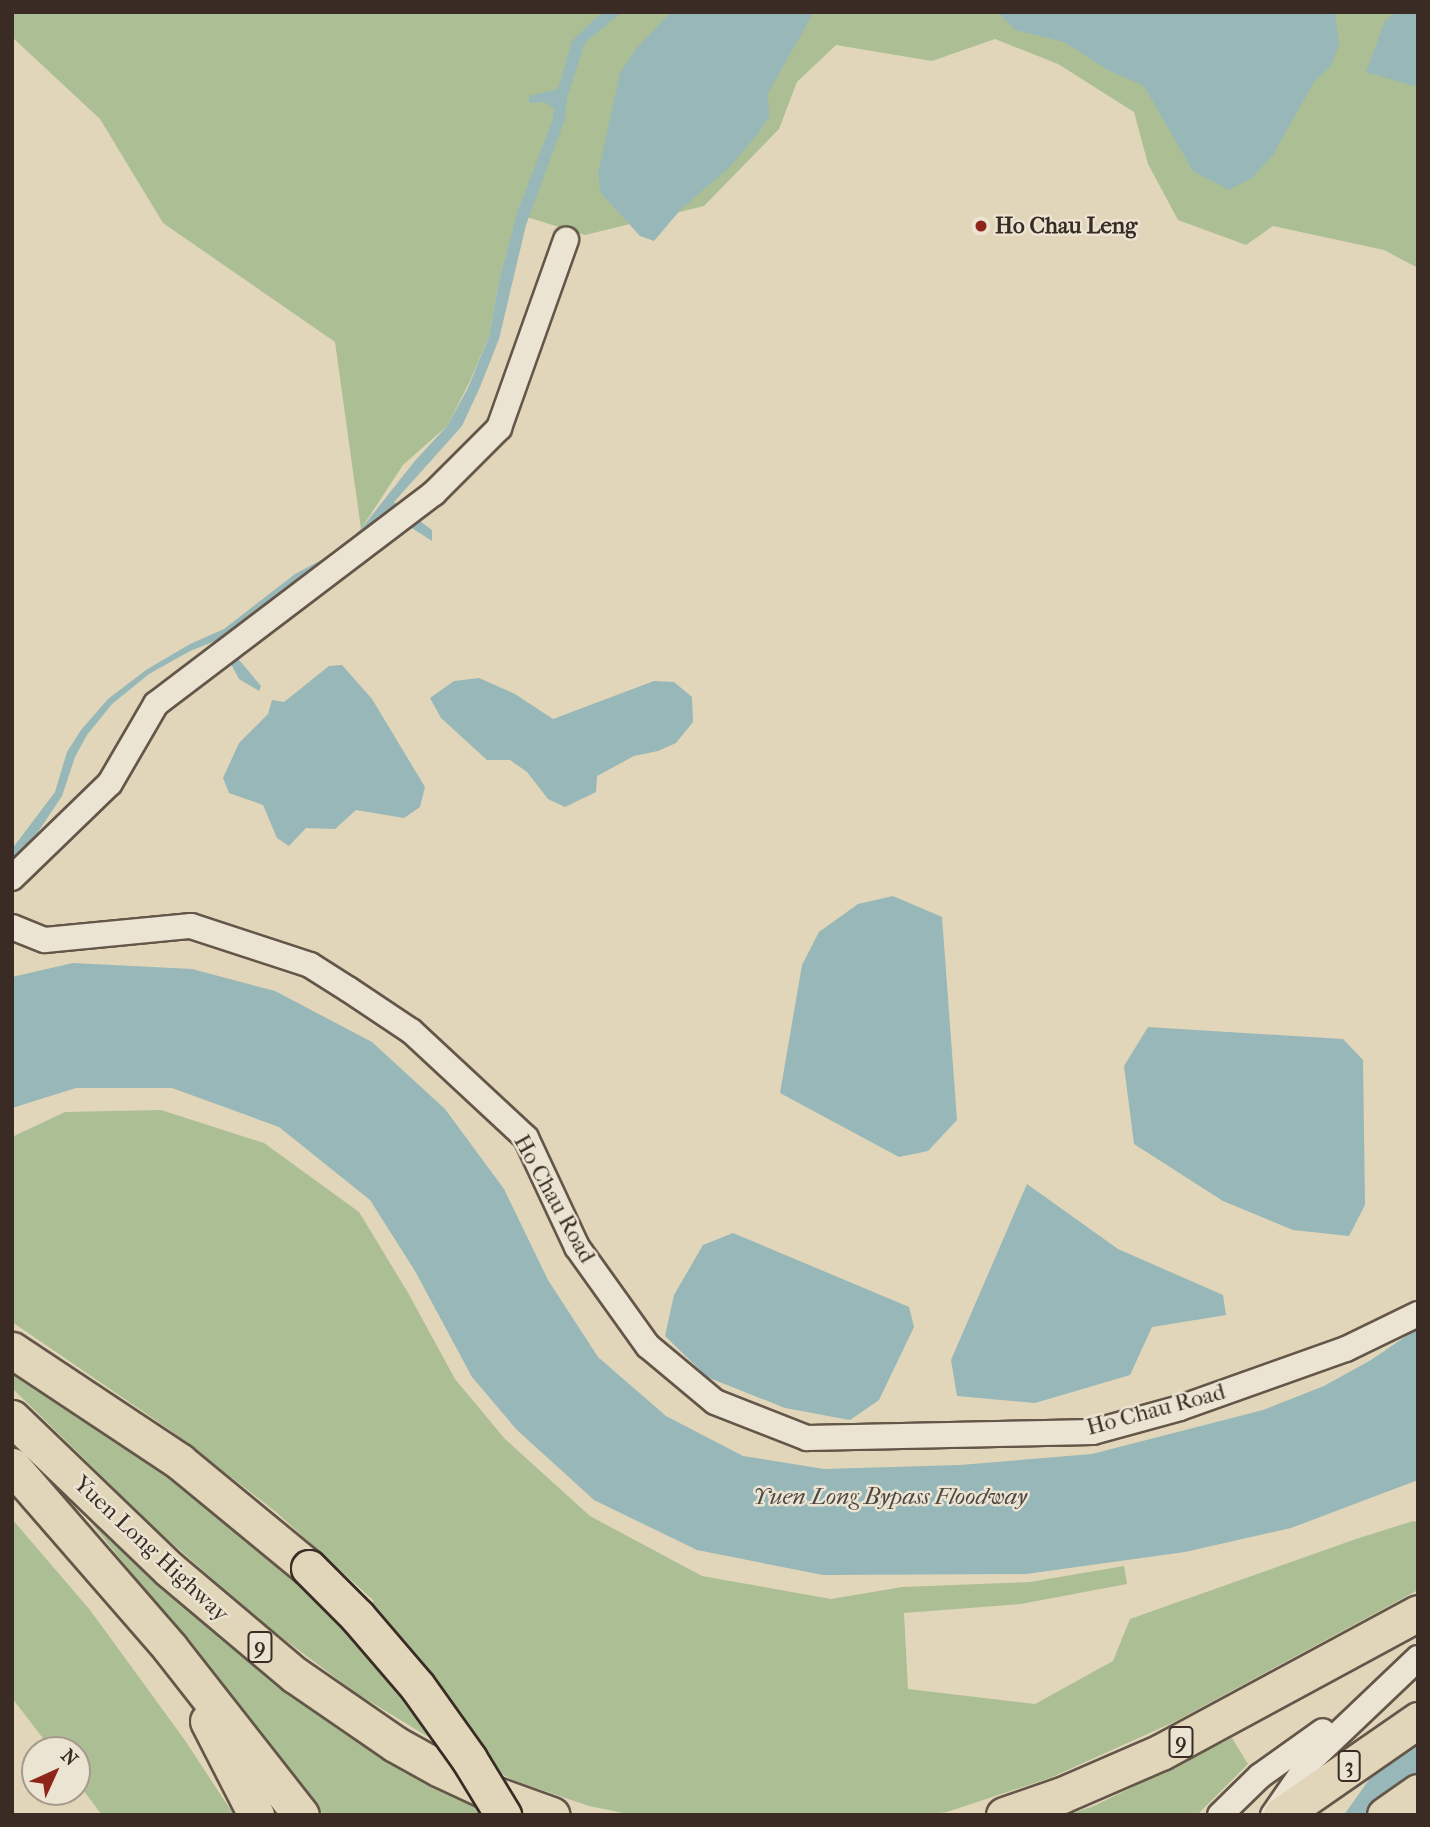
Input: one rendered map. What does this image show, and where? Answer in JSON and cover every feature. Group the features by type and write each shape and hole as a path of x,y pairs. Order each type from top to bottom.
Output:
{"highway":[{"path":"12,1350 179,1461 309,1568 357,1616 417,1686 469,1759 503,1815"},
{"name":"Yuen Long Highway","path":"12,1418 169,1569 295,1675 395,1744 440,1769 496,1796 552,1815"},
{"name":"Yuen Long Highway","path":"12,1466 170,1648 301,1815"},
{"name":"9","path":"1004,1815 1062,1795 1161,1752 1418,1613"},
{"path":"170,1648 256,1815"},
{"name":"3","path":"1281,1815 1418,1720"},
{"path":"1385,1815 1418,1792"}],"street":[{"path":"12,878 110,783 156,704 434,493 499,428 566,240"},
{"name":"Ho Chau Road","path":"12,926 45,940 191,926 310,965 411,1031 526,1138 577,1247 648,1346 715,1402 807,1438 1093,1432 1180,1408 1346,1349 1418,1314"},
{"path":"1273,1815 1311,1760 1418,1658"},
{"path":"1220,1815 1269,1769 1382,1692"}],"green space":[{"path":"12,12 1418,12 1418,268 1384,250 1273,226 1246,245 1178,220 1148,164 1134,112 1058,64 995,39 932,61 836,45 797,82 779,129 704,206 585,235 517,214 499,281 489,336 470,381 447,426 403,465 361,529 335,342 163,223 100,119 12,37"},
{"path":"161,1110 264,1143 359,1212 407,1291 455,1379 505,1439 590,1516 702,1576 831,1599 902,1587 1030,1582 1124,1566 1127,1584 1021,1604 904,1613 908,1689 1035,1704 1113,1661 1130,1619 1413,1521 1418,1522 1418,1590 1174,1722 1050,1778 947,1812 927,1815 633,1815 589,1806 515,1781 438,1743 356,1693 261,1622 157,1530 12,1388 12,1371 156,1465 265,1550 347,1628 374,1601 276,1512 170,1430 12,1322 12,1137 65,1112"},
{"path":"66,1491 252,1663 340,1731 426,1783 491,1815 324,1815"},
{"path":"12,1519 90,1610 184,1739 234,1815 102,1815 91,1800 91,1736 41,1736 12,1698"},
{"path":"1232,1738 1248,1764 1197,1815 1066,1815 1094,1806"}],"water":[{"path":"602,12 622,12 585,43 567,98 565,119 526,225 499,339 480,387 462,426 394,502 432,530 432,541 387,512 368,534 265,606 233,632 229,648 261,686 259,691 239,679 218,640 190,651 149,674 112,704 87,735 75,757 62,796 38,832 12,860 12,849 55,792 67,752 81,730 108,699 146,670 190,644 224,629 295,574 338,551 361,529 414,462 447,426 468,388 489,336 499,281 517,213 553,119 554,108 544,102 529,103 529,96 558,89 572,41"},
{"path":"671,12 814,12 768,93 769,117 756,136 729,168 682,208 654,241 640,236 600,192 598,173 620,73 636,49"},
{"path":"998,12 1335,12 1339,45 1331,66 1314,82 1273,155 1252,178 1229,190 1193,171 1144,86 1108,70 1064,42 1015,30"},
{"path":"1396,12 1418,12 1418,87 1366,72 1385,21"},
{"path":"342,665 372,699 425,787 420,807 404,818 356,810 335,829 306,828 289,846 277,838 263,805 229,793 223,778 239,743 268,714 272,700 284,702 329,666"},
{"path":"479,678 515,694 553,719 654,681 674,682 692,697 693,722 676,743 658,751 634,756 597,776 596,792 565,807 548,799 527,772 510,760 487,760 441,718 430,698 454,681"},
{"path":"893,896 942,917 957,1120 928,1151 899,1157 780,1093 802,965 819,932 858,904"},
{"name":"Yuen Long Bypass Floodway","path":"73,963 192,969 275,991 372,1042 445,1109 504,1189 548,1280 598,1357 666,1416 743,1456 824,1469 960,1465 1092,1454 1263,1410 1324,1386 1371,1360 1418,1328 1418,1480 1291,1528 1185,1552 1026,1574 823,1575 697,1550 594,1500 517,1430 472,1377 415,1271 370,1200 279,1127 172,1088 76,1088 12,1108 12,977"},
{"path":"1148,1027 1343,1039 1363,1060 1365,1205 1349,1236 1293,1230 1223,1201 1134,1144 1124,1066"},
{"path":"1027,1184 1118,1249 1223,1295 1226,1315 1152,1327 1130,1375 1035,1403 957,1396 951,1360"},
{"path":"733,1233 909,1307 914,1327 879,1400 850,1420 785,1408 707,1377 665,1336 674,1295 703,1245"},
{"path":"1418,1710 1418,1815 1344,1815"}],"place":[{"name":"Ho Chau Leng","path":"981,226"}]}
